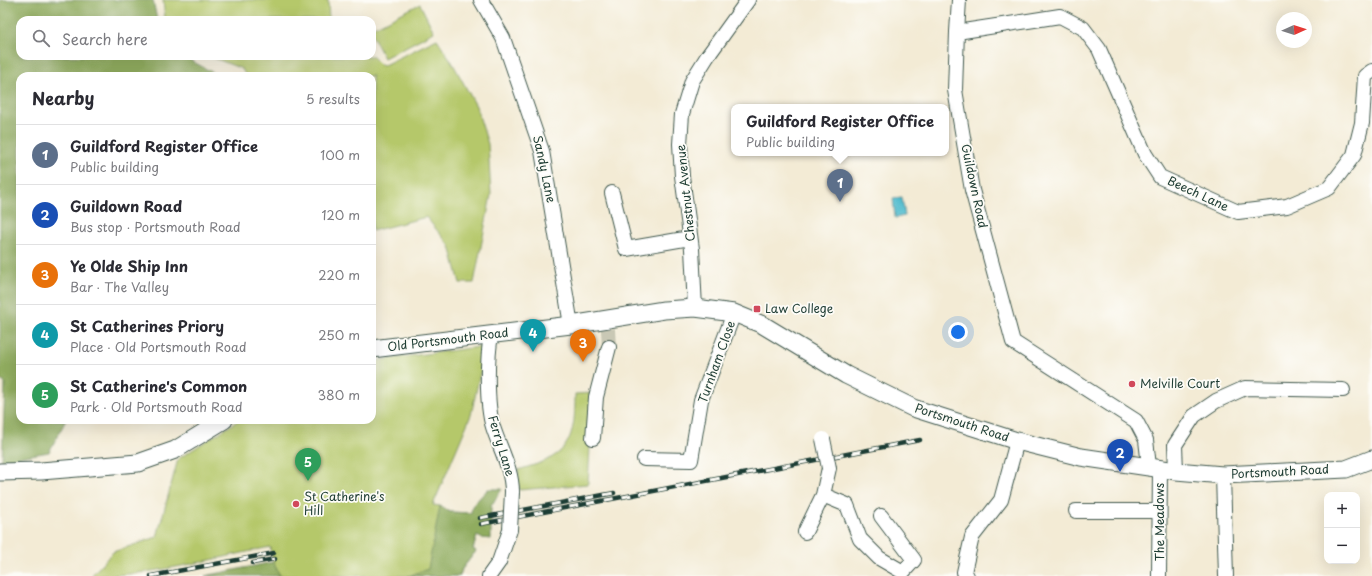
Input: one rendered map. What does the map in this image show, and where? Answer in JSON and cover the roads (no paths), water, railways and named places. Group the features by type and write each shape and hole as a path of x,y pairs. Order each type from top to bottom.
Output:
{"main road":[{"name":"Portsmouth Road","path":"572,325 607,325 664,310 695,308 734,312 763,325 846,375 913,408 1017,441 1081,457 1223,475 1346,469 1372,459"},
{"name":"Old Portsmouth Road","path":"376,349 572,325"},
{"path":"0,472 41,471 138,463 175,450 217,424"}],"street":[{"name":"Sandy Lane","path":"481,0 503,38 542,151 572,325"},
{"name":"Chestnut Avenue","path":"695,308 690,238 680,144 682,114 692,80 748,0"},
{"name":"Guildown Road","path":"959,0 955,90 972,190 1013,342 1136,421 1162,468"},
{"name":"Beech Lane","path":"957,32 1060,16 1083,28 1099,49 1145,154 1160,176 1238,212 1287,206 1329,188 1354,155 1362,123 1365,76 1372,71"},
{"path":"612,193 626,249 690,238"},
{"name":"Turnham Close","path":"644,459 690,460 701,400 734,312"},
{"name":"Ferry Lane","path":"489,576 499,562 510,530 512,492 512,481 493,426 490,402 488,353 491,335"},
{"path":"593,438 596,396 609,347"},
{"path":"1162,468 1174,445 1194,416 1216,400 1244,388 1343,390"},
{"path":"805,532 823,495 829,468 823,439"},
{"path":"966,576 964,572 972,537 1001,500 1017,441"},
{"name":"The Meadows","path":"1159,576 1162,468"},
{"path":"1223,475 1226,576"},
{"path":"823,495 847,505 860,539 879,558 903,572 914,560 881,516"},
{"path":"1076,511 1160,511"}],"water":[{"path":"902,197 905,216 895,218 893,198"}],"tunnel":[{"path":"608,329 609,347"}],"railway":[{"path":"481,524 920,440"},
{"path":"480,518 614,493"},
{"path":"151,576 274,553"},
{"path":"253,563 275,559"}],"place":[{"name":"Guildford Register Office","path":"840,202"},
{"name":"Law College","path":"757,309"},
{"name":"St Catherines Priory","path":"533,352"},
{"name":"Ye Olde Ship Inn","path":"583,362"},
{"name":"Melville Court","path":"1132,384"},
{"name":"Guildown Road","path":"1120,472"},
{"name":"St Catherine's Common","path":"308,481"},
{"name":"St Catherine's Hill","path":"296,504"}]}
